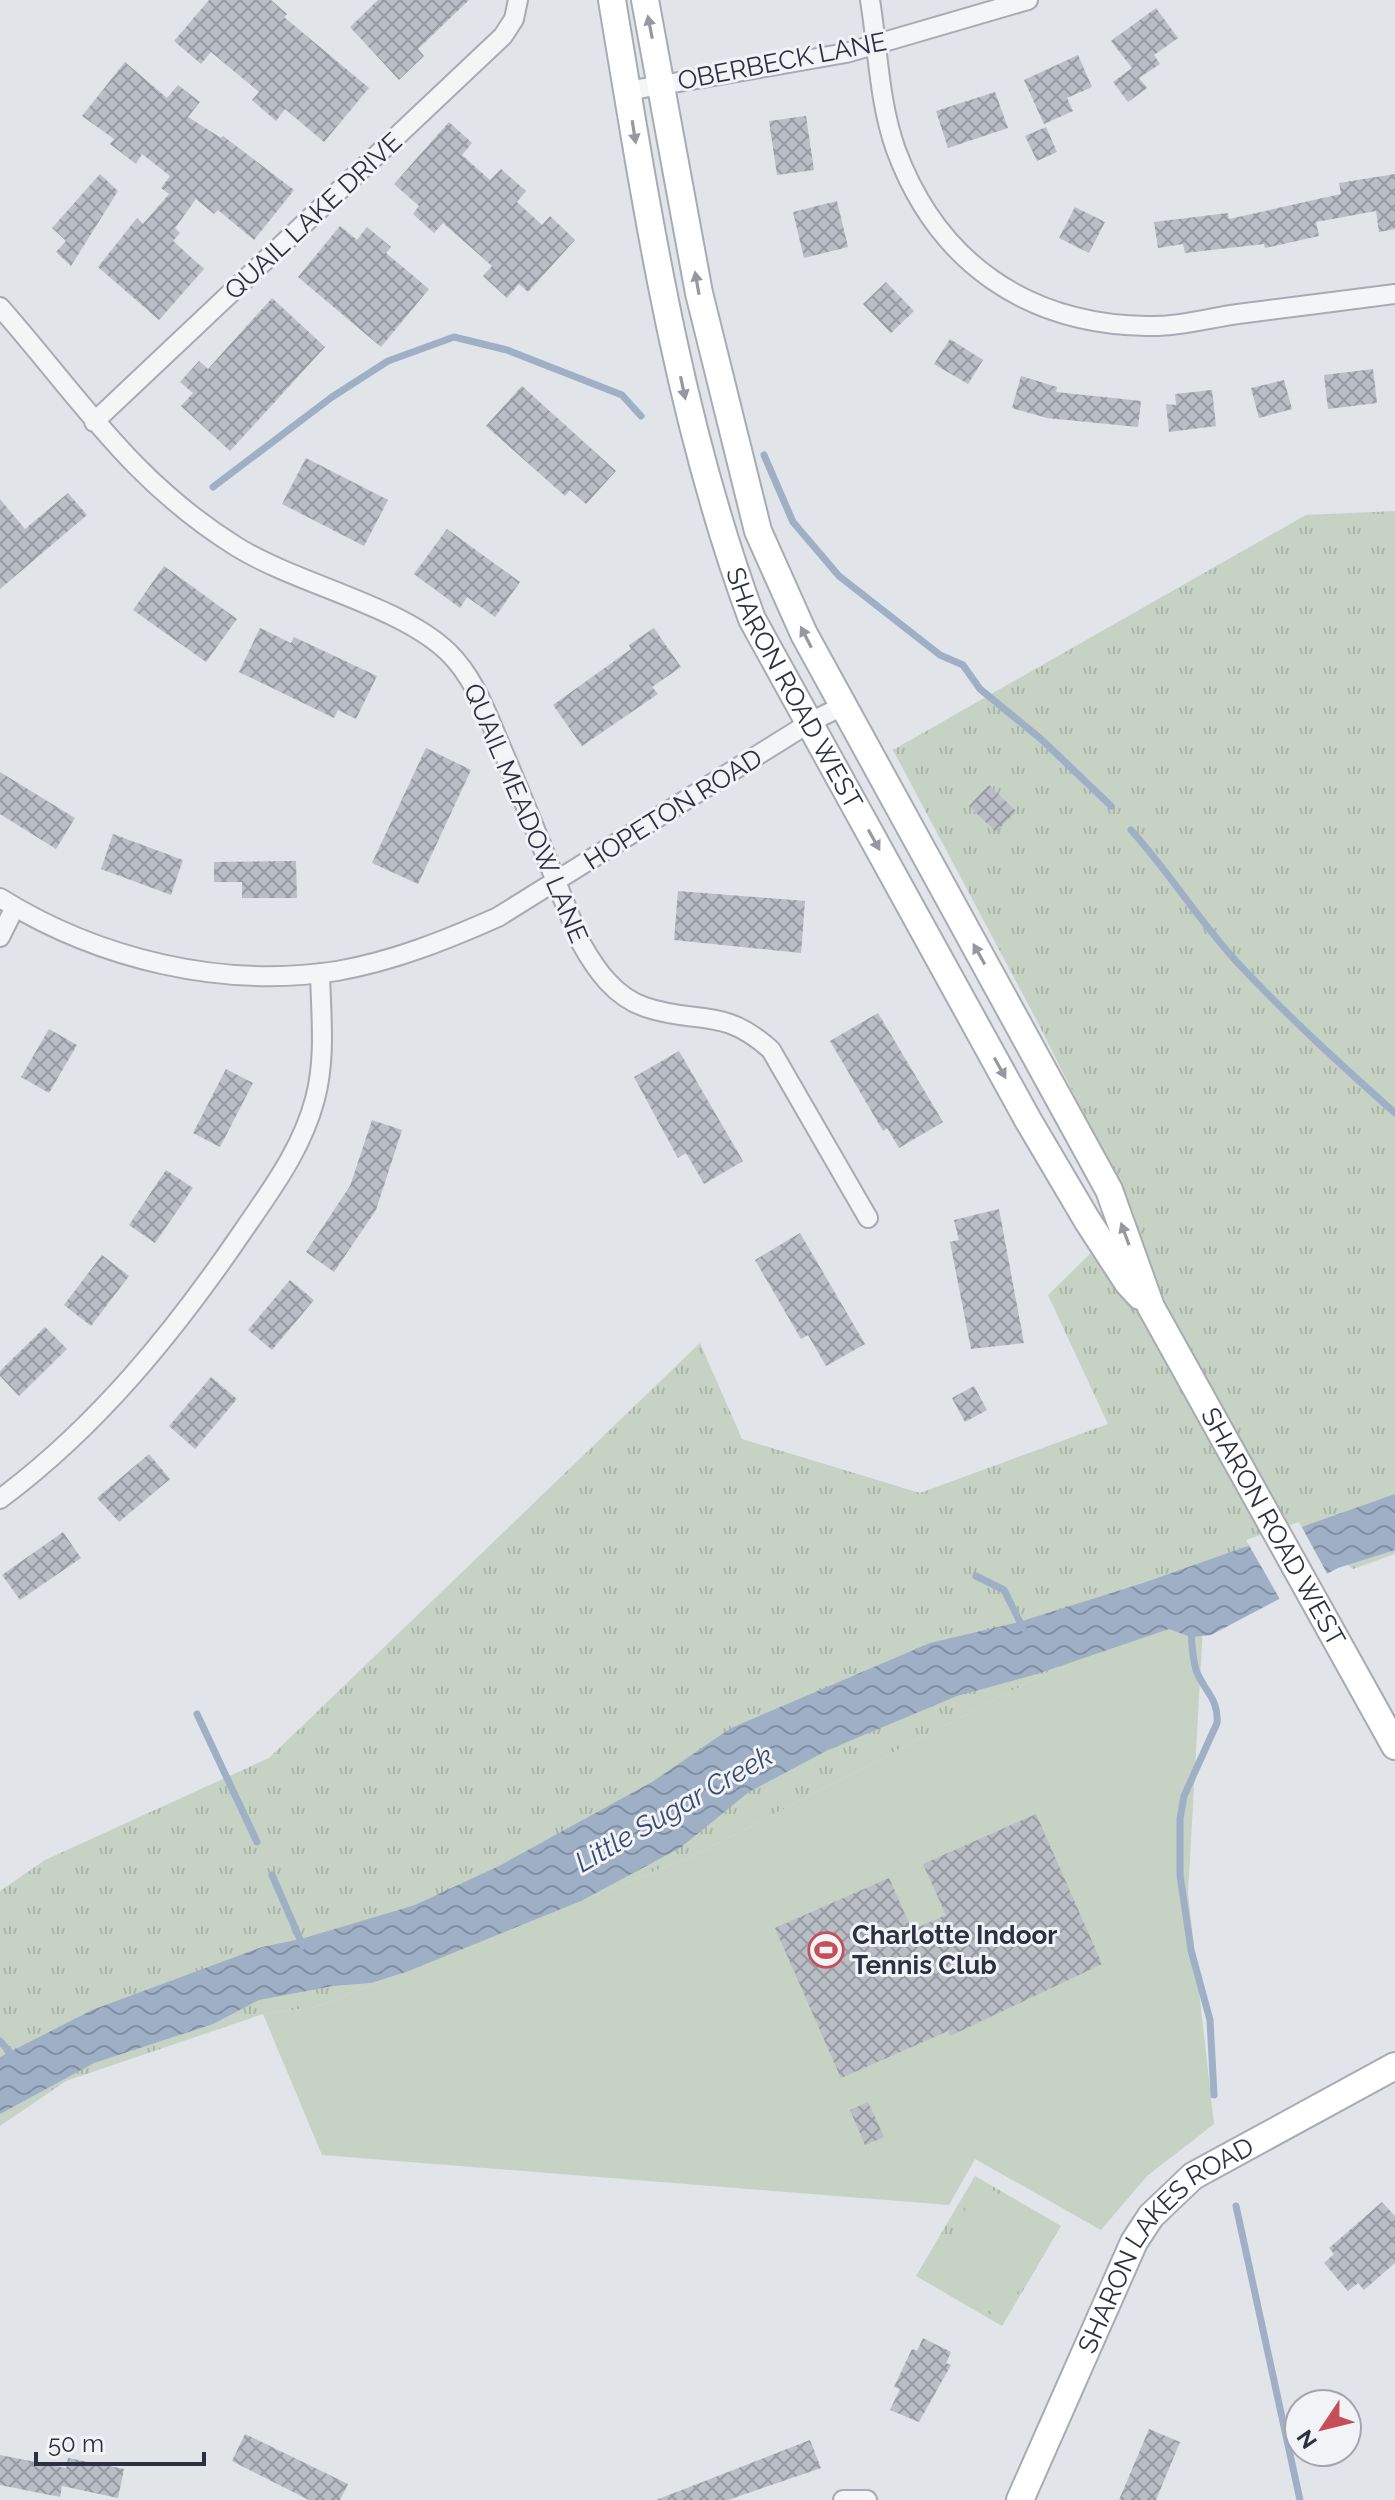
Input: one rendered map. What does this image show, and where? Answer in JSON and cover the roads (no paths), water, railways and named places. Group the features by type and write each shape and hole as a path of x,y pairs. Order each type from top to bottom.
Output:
{"main road":[{"name":"SHARON ROAD WEST","path":"612,0 661,286 689,415 722,538 752,619 1028,1120 1128,1283 1151,1307"},
{"name":"SHARON ROAD WEST","path":"645,0 699,293 758,531 804,634 1109,1190 1151,1307 1395,1746"},
{"name":"SHARON LAKES ROAD","path":"1020,2500 1134,2242 1151,2216 1193,2176 1395,2066"}],"street":[{"name":"QUAIL LAKE DRIVE","path":"94,422 503,36 514,19 518,0"},
{"path":"870,0 895,147 924,209 948,242 978,270 1030,303 1095,322 1152,326 1395,294"},
{"name":"OBERBECK LANE","path":"627,91 846,53 1028,0"},
{"name":"QUAIL MEADOW LANE","path":"0,307 132,465 186,513 238,547 305,582 404,621 448,651 465,671 486,712 581,943 595,968 614,988 647,1008 723,1020 749,1032 771,1050 868,1218"},
{"name":"HOPETON ROAD","path":"8,903 99,947 148,961 206,972 320,973 390,959 445,941 498,917 810,722 843,706"},
{"path":"0,937 8,903"},
{"path":"0,1499 50,1460 144,1365 195,1301 284,1171 315,1098 322,1042 320,973"},
{"path":"843,2500 867,2500"}],"water":[{"name":"Little Sugar Creek","path":"1395,1494 1395,1550 1338,1568 1211,1635 1191,1637 1169,1629 1037,1674 957,1696 828,1750 749,1792 680,1848 581,1901 406,1972 371,1983 333,1986 259,2000 213,2024 94,2063 0,2114 0,2057 92,2010 262,1947 301,1939 415,1905 499,1866 652,1782 731,1728 930,1643 1019,1622 1143,1583"}],"waterway":[{"path":"213,487 332,397 388,361 454,337 507,350 622,395 641,416"},
{"path":"764,455 793,522 839,576 940,655 963,665 980,689 1041,739 1111,806"},
{"path":"1131,830 1235,960 1273,1000 1395,1113"},
{"path":"976,1576 1004,1590 1023,1628"},
{"path":"1191,1631 1196,1670 1216,1707 1217,1723 1184,1796 1180,1819 1180,1875 1191,1950 1210,2020 1214,2095"},
{"path":"197,1714 257,1842"},
{"path":"272,1875 303,1946"},
{"path":"0,2041 14,2057"},
{"path":"1236,2206 1300,2500"}],"place":[{"name":"Charlotte Indoor Tennis Club","path":"826,1950"}]}
